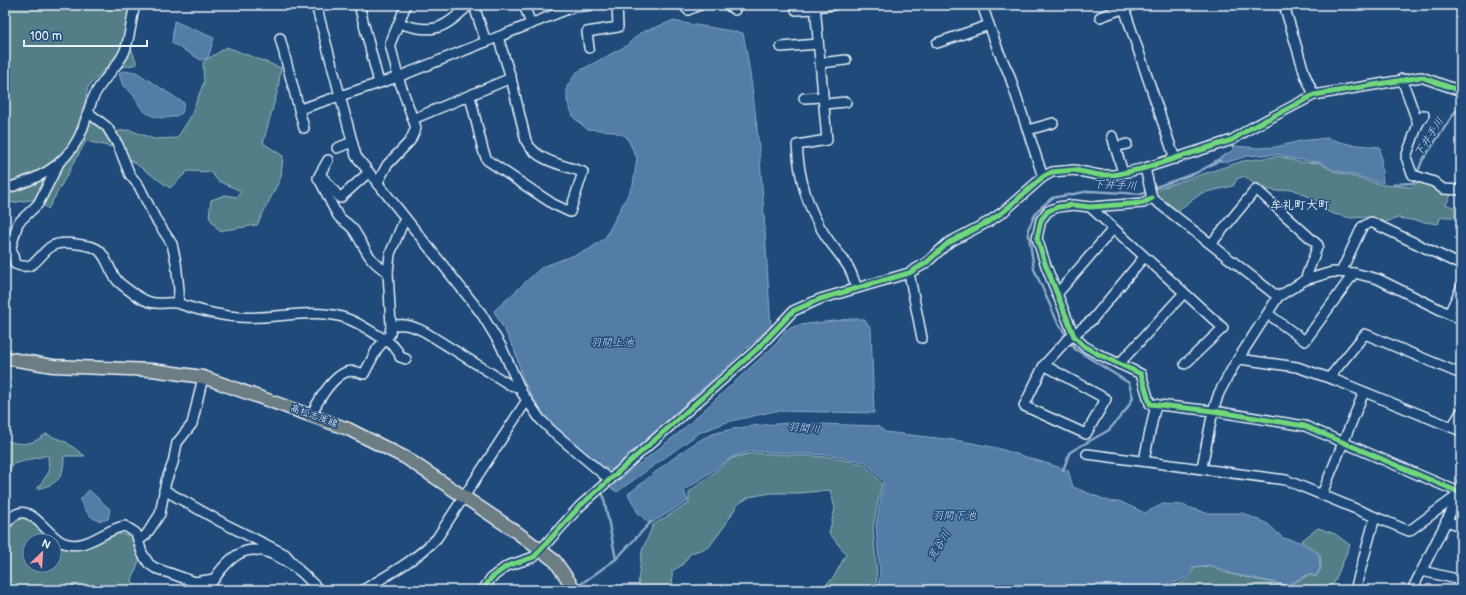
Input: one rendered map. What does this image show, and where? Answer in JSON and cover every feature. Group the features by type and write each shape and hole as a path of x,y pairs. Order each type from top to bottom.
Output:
{"main road":[{"name":"高松志度線","path":"5,358 53,366 152,370 203,377 348,429 384,446 463,496 542,550 555,561 575,590"}],"street":[{"path":"135,5 124,53 103,81 93,98 89,113 78,139 58,165 38,204 18,223 11,247 15,264 20,267 30,265 38,261 53,246 60,244 90,246 98,249 105,256 113,278 120,284 154,303 178,303 190,308 239,317 331,315 349,319 385,339 399,352 400,357 406,360"},
{"path":"316,5 356,156 368,173 481,313 501,346 527,400 552,431 610,480"},
{"path":"359,5 379,83"},
{"path":"377,184 390,160 410,141 416,128 398,77 390,44 406,5"},
{"path":"399,23 418,30 436,29 447,23 469,5"},
{"path":"524,5 531,24"},
{"path":"300,109 398,77 573,6 594,5"},
{"path":"589,48 587,32 618,27 616,5"},
{"path":"683,5 688,10 700,5"},
{"path":"796,10 834,5"},
{"path":"982,5 998,50 1009,74 1043,177"},
{"path":"1284,5 1305,75 1314,95"},
{"path":"815,7 827,140 797,145 799,164 805,195 815,218 826,237 848,266 857,288"},
{"path":"1100,17 1128,7 1175,159"},
{"path":"476,12 486,42"},
{"path":"937,43 989,25"},
{"path":"470,96 483,150 487,160 553,204 570,212 583,172 537,156 530,150 526,141 511,78 498,37"},
{"path":"280,38 304,128"},
{"path":"781,48 818,44"},
{"path":"820,63 846,60"},
{"path":"483,590 491,578 507,566 534,557 542,550 568,518 757,349 793,311 810,303 909,273 926,263 948,243 988,222 1003,212 1043,177 1052,172 1074,170 1099,175 1123,173 1145,168 1232,140 1251,128 1314,95 1421,77 1461,90"},
{"path":"413,119 511,78"},
{"path":"1402,79 1418,124"},
{"path":"804,98 846,102"},
{"path":"89,113 107,127 118,145 130,175 139,186 155,218 172,244 176,262 179,290 178,303"},
{"path":"1424,115 1418,124 1406,157 1416,176 1434,182 1443,189 1461,190"},
{"path":"1028,130 1053,123"},
{"path":"1112,136 1123,173"},
{"path":"337,148 352,142"},
{"path":"1115,147 1127,144"},
{"path":"328,160 318,178 339,217 355,232 367,255 377,266 388,272"},
{"path":"5,189 34,180 58,165"},
{"path":"1145,168 1151,192 1211,244 1278,297"},
{"path":"320,174 340,198 368,173"},
{"path":"1211,244 1256,189 1318,245 1305,280"},
{"path":"1151,192 1143,203 1090,207 1073,205 1058,207 1048,211 1038,226 1037,238 1071,338 1141,374 1150,404 1213,411 1305,426 1461,493"},
{"path":"1090,207 1223,328 1185,364"},
{"path":"311,415 336,378 347,372 354,371 364,374 374,354 390,334 391,326 388,272 390,254 405,218"},
{"path":"1341,272 1362,227 1371,222 1461,266"},
{"path":"1057,294 1113,229"},
{"path":"1044,365 1106,398 1086,434 1024,406 1044,365 1071,338 1092,320 1144,257"},
{"path":"1202,467 1213,411 1219,393 1278,297 1305,280 1332,272 1354,273 1378,279 1461,320"},
{"path":"909,273 922,338"},
{"path":"1268,314 1305,341 1354,273"},
{"path":"1449,314 1461,288"},
{"path":"1119,364 1184,293"},
{"path":"391,326 401,324 411,326 425,332 510,385 520,388"},
{"path":"1329,378 1365,334 1461,374"},
{"path":"1239,359 1297,367 1329,378 1461,431"},
{"path":"139,540 146,535 160,514 164,490 177,443 192,424 203,377"},
{"path":"1322,494 1342,442 1364,392"},
{"path":"368,589 411,561 437,538 527,400"},
{"path":"1144,460 1156,404"},
{"path":"1452,427 1461,412"},
{"path":"1087,454 1202,467 1286,480 1409,531 1461,493"},
{"path":"164,490 223,523 285,554 320,590"},
{"path":"1412,590 1461,493"},
{"path":"8,522 12,516 21,512 29,514 37,519 54,538 73,545 92,540 117,527 125,526 136,533 142,553 155,568 195,582 214,579"},
{"path":"1355,590 1375,517"},
{"path":"1446,521 1461,526"},
{"path":"207,590 214,579 234,556 255,548 265,550 298,569"},
{"path":"1422,571 1461,580"}],"green space":[{"path":"5,5 131,5 126,34 137,64 103,71 88,87 83,113 107,132 130,130 154,139 177,138 190,118 204,82 203,62 227,47 281,68 278,89 263,143 283,156 281,177 257,225 219,231 209,217 211,200 225,195 237,197 241,191 218,181 211,172 188,171 170,188 112,147 86,141 48,209 37,199 5,204"},
{"path":"1279,156 1298,162 1320,163 1333,171 1383,185 1411,187 1420,181 1434,185 1451,195 1446,205 1455,207 1455,217 1441,217 1438,224 1398,218 1382,223 1367,217 1351,218 1324,210 1314,199 1292,189 1277,191 1259,188 1244,176 1237,179 1233,186 1202,193 1177,211 1160,199 1154,190 1243,161"},
{"path":"46,434 66,442 85,456 64,456 64,464 61,475 55,482 44,487 37,489 49,472 48,455 13,464 5,482 5,440 22,444 36,440"},
{"path":"752,453 830,457 864,464 882,483 873,527 877,577 875,590 820,590 834,577 846,554 829,533 835,508 830,490 800,493 771,493 749,497 737,505 726,524 709,547 691,553 682,565 672,571 673,590 641,590 638,581 642,551 653,525 689,503 689,492 732,458"},
{"path":"24,518 47,533 22,533 22,573 62,573 62,543 70,548 115,533 136,537 141,555 132,580 136,590 5,590 5,524"},
{"path":"1318,528 1335,534 1350,545 1334,583 1323,590 1154,590 1183,582 1191,574 1194,568 1210,566 1226,573 1287,586 1309,575 1316,577 1321,568 1320,554 1301,541"}],"water":[{"path":"174,21 214,38 208,58 201,60 172,43"},
{"name":"羽間上池","path":"672,21 743,33 758,142 771,326 639,446 628,454 614,470 604,468 558,431 541,414 523,379 514,348 494,311 542,267 588,250 605,238 633,185 637,158 626,136 611,131 587,129 574,118 567,101 567,86 577,72 626,46 640,33"},
{"path":"122,71 136,72 184,103 182,113 172,117 162,118 152,116 147,113 143,110 131,92 123,86 119,74"},
{"path":"1327,138 1348,144 1380,147 1383,183 1334,170 1320,162 1293,159 1279,154 1247,156 1228,162 1214,161 1232,151 1234,146 1259,148 1276,147 1300,141"},
{"path":"850,319 864,319 871,328 874,413 775,411 727,422 699,433 617,492 610,487 680,432 777,343 785,330 799,325"},
{"name":"羽間下池","path":"789,423 878,426 885,432 962,441 997,448 1068,470 1073,487 1111,502 1119,501 1145,513 1163,504 1182,505 1206,513 1242,513 1268,524 1283,538 1300,542 1319,555 1320,568 1316,576 1309,574 1287,585 1233,574 1210,565 1193,567 1183,580 1148,590 877,590 880,576 876,525 884,482 865,462 831,455 751,451 732,457 684,491 688,501 650,524 638,513 628,494 681,452 703,438 722,431 760,425"},
{"path":"89,490 110,509 108,519 94,519 84,508 80,500"}],"waterway":[{"name":"下井手川","path":"1417,174 1422,161 1455,112 1461,108"},
{"name":"下井手川","path":"1153,188 1196,173 1220,160"},
{"name":"下井手川","path":"1394,184 1414,183 1415,179"},
{"name":"下井手川","path":"1063,470 1070,452 1109,430 1126,410 1133,398 1129,383 1075,349 1057,321 1034,269 1028,229 1037,211 1052,198 1090,191 1142,194 1148,190"},
{"path":"600,473 601,484"},
{"path":"602,489 616,559"},
{"name":"羽間川","path":"578,586 616,559 651,522"}],"cycle path":[{"path":"483,590 491,578 507,566 534,557 580,506 757,349 793,311 820,299 909,273 926,263 948,243 988,222 1003,212 1043,177 1052,172 1074,170 1099,175 1114,175 1145,168 1232,140 1251,128 1314,95 1421,77 1461,91"},
{"path":"1152,198 1143,203 1090,207 1073,205 1058,207 1048,211 1041,220 1037,238 1046,266 1074,336 1084,346 1141,374 1150,404 1213,411 1305,426 1461,493"}],"district":[{"name":"牟礼町大町","path":"1300,205"}],"water label":[{"name":"荒谷川","path":"939,545"}]}
